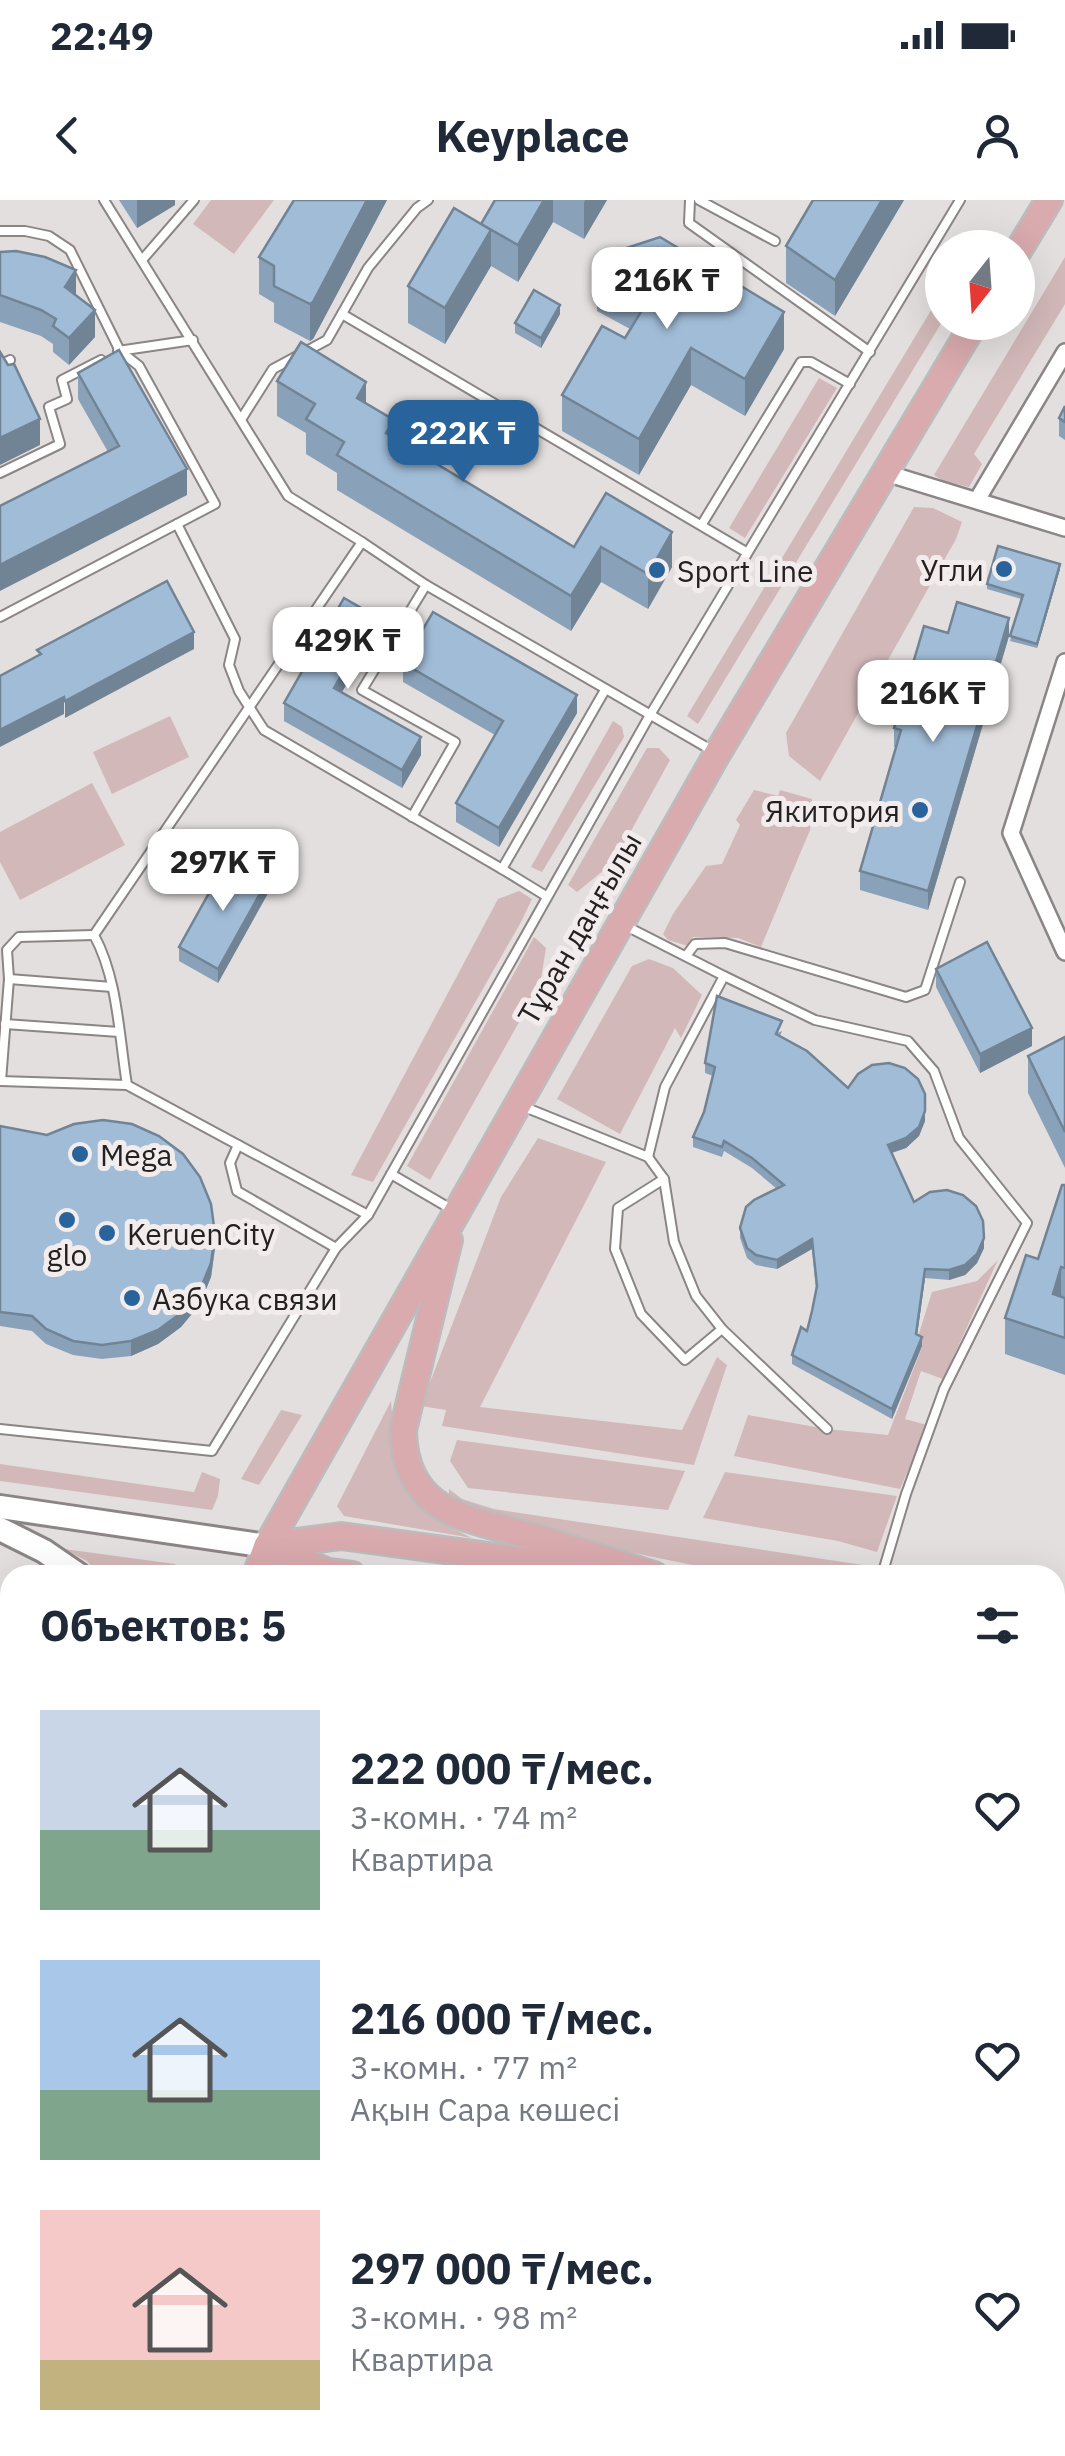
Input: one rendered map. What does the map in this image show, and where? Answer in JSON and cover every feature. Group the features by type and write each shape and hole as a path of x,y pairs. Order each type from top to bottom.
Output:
{"main road":[{"path":"1030,230 1048,200"},
{"name":"Тұран даңғылы","path":"260,1565 455,1211 717,754 964,340"},
{"path":"455,1211 403,1430 410,1473 434,1502 464,1520 622,1565"},
{"path":"0,1507 267,1546 312,1565"},
{"path":"0,1528 64,1565"},
{"path":"267,1546 341,1536 557,1565"}],"street":[{"path":"976,500 1065,352"},
{"path":"886,473 1065,528"},
{"path":"1065,662 1010,833 1065,952"}],"lane":[{"path":"104,200 288,496 426,585 717,754"},
{"path":"142,260 194,200"},
{"path":"242,418 273,369 327,340 368,268 428,200"},
{"path":"690,200 689,223 870,352"},
{"path":"699,200 774,241"},
{"path":"0,1429 212,1451 336,1248 368,1215 650,715 960,200"},
{"path":"0,231 50,236 70,250 120,350 139,366 214,504 0,617"},
{"path":"342,314 746,552"},
{"path":"0,473 60,444 49,406 67,398 62,380 120,350 193,340"},
{"path":"0,365 10,360"},
{"path":"702,524 801,362 812,362 850,384"},
{"path":"177,524 235,639 228,666 264,730 546,896"},
{"path":"94,934 362,542"},
{"path":"412,818 455,742 362,690 426,585"},
{"path":"502,869 605,690"},
{"path":"686,956 695,944 725,944 906,998 925,990 960,882"},
{"path":"620,923 815,1020 908,1041 934,1071 959,1138 1027,1222 944,1389 906,1494 886,1565"},
{"path":"94,934 19,938 7,950 9,980 0,1081 127,1085 368,1215"},
{"path":"94,934 104,953 112,987 127,1085"},
{"path":"648,1157 665,1086 724,976"},
{"path":"9,980 112,987"},
{"path":"5,1024 119,1032"},
{"path":"516,1104 648,1157 664,1179 674,1242 696,1296 722,1328 827,1429"},
{"path":"238,1145 230,1162 237,1191 336,1248"},
{"path":"391,1174 455,1211"},
{"path":"664,1179 618,1208 615,1249 640,1314 685,1360 722,1328"}],"shaded area":[{"path":"211,200 274,200 234,254 193,224"},
{"path":"1065,257 1065,304 974,454 982,464 969,487 943,481 934,475 1015,340 1035,340 1035,307"},
{"path":"925,320 925,340 931,340 698,724 687,716"},
{"path":"819,378 837,388 745,538 729,528"},
{"path":"914,507 933,508 962,522 820,781 789,756 786,733"},
{"path":"170,716 189,757 112,794 93,752"},
{"path":"613,721 622,727 624,737 542,872 531,867"},
{"path":"647,748 659,748 670,760 614,862 577,892 568,885"},
{"path":"92,783 125,845 20,900 0,862 0,832"},
{"path":"754,790 778,796 780,790 812,799 810,830 761,947 738,938 693,937 688,946 668,940 663,934 673,914 706,866 722,864 740,825 736,820"},
{"path":"519,891 532,899 521,922 373,1182 351,1175 498,899"},
{"path":"534,937 546,948 540,985 430,1180 407,1166"},
{"path":"649,959 673,968 702,995 681,1038 675,1028 620,1134 557,1099 632,966"},
{"path":"538,1138 606,1162 480,1407 682,1430 717,1357 727,1365 694,1465 442,1426 446,1410 421,1406 501,1197"},
{"path":"998,1260 943,1379 921,1371 905,1419 927,1425 900,1489 734,1456 748,1415 888,1435 922,1347 916,1343 932,1292 977,1281"},
{"path":"391,1401 395,1453 403,1486 425,1511 472,1538 344,1516 337,1506"},
{"path":"281,1410 302,1415 259,1485 241,1479"},
{"path":"457,1440 685,1471 668,1510 468,1488 450,1461"},
{"path":"0,1464 194,1492 202,1472 220,1479 212,1510 0,1481"},
{"path":"725,1472 897,1496 877,1552 838,1541 703,1518"},
{"path":"449,1489 462,1499 494,1509 863,1565 693,1565 614,1549 457,1505 449,1497"},
{"path":"64,1549 175,1564 91,1565"}],"building":[{"path":"294,200 367,200 310,304 274,286 274,266 259,257"},
{"path":"495,200 544,200 518,245 481,224"},
{"path":"813,200 882,200 835,280 786,246"},
{"path":"454,208 491,230 445,308 408,286"},
{"path":"660,237 784,312 745,379 691,348 639,439 562,395 602,326 625,338 647,302 597,274 608,254"},
{"path":"16,251 45,257 76,270 65,287 95,310 69,338 53,326 56,319 0,295 0,252"},
{"path":"534,290 560,305 541,338 515,323"},
{"path":"301,342 366,382 357,398 394,420 386,433 574,547 606,493 672,532 648,574 601,547 571,596 337,455 344,442 306,419 315,404 277,381"},
{"path":"119,350 187,469 0,565 0,506 119,446 78,373"},
{"path":"0,352 8,365 14,364 40,419 0,438"},
{"path":"998,546 1060,564 1037,644 1010,636 1023,595 987,584"},
{"path":"167,581 194,632 65,701 64,697 0,730 0,676 41,654 37,650"},
{"path":"344,598 375,616 334,688 421,737 402,770 284,703"},
{"name":"Якитория","path":"957,602 1009,618 928,891 860,871 901,730 894,728 924,626 948,633"},
{"path":"433,612 577,695 499,828 456,803 503,721 403,663"},
{"path":"228,859 267,881 218,969 179,947"},
{"path":"987,942 1032,1028 980,1054 936,969"},
{"path":"717,996 782,1021 776,1034 807,1051 848,1088 858,1074 872,1065 889,1063 905,1068 918,1079 925,1094 925,1111 919,1127 888,1145 914,1202 930,1192 947,1190 963,1195 976,1206 983,1221 984,1238 977,1254 965,1265 949,1270 925,1269 916,1334 922,1337 892,1409 792,1355 801,1327 807,1331 817,1286 812,1239 777,1260 756,1255 747,1248 740,1228 746,1207 784,1185 724,1141 722,1147 693,1137 715,1067 705,1063"},
{"path":"1065,1037 1065,1132 1028,1056"},
{"name":"KeruenCity","path":"103,1120 132,1124 159,1136 183,1154 200,1177 211,1204 215,1234 211,1263 200,1290 181,1313 158,1330 131,1341 102,1345 73,1341 46,1329 32,1316 0,1312 0,1126 47,1135 74,1124"},
{"path":"1062,1185 1065,1268 1061,1267 1053,1294 1065,1298 1065,1338 1005,1318 1026,1255 1038,1259"}],"place":[{"name":"Угли","path":"1004,569"},
{"name":"Sport Line","path":"657,570"},
{"name":"Якитория","path":"920,810"},
{"name":"Mega","path":"80,1154"},
{"name":"glo","path":"67,1220"},
{"name":"KeruenCity","path":"107,1233"},
{"name":"Азбука связи","path":"132,1298"}]}
